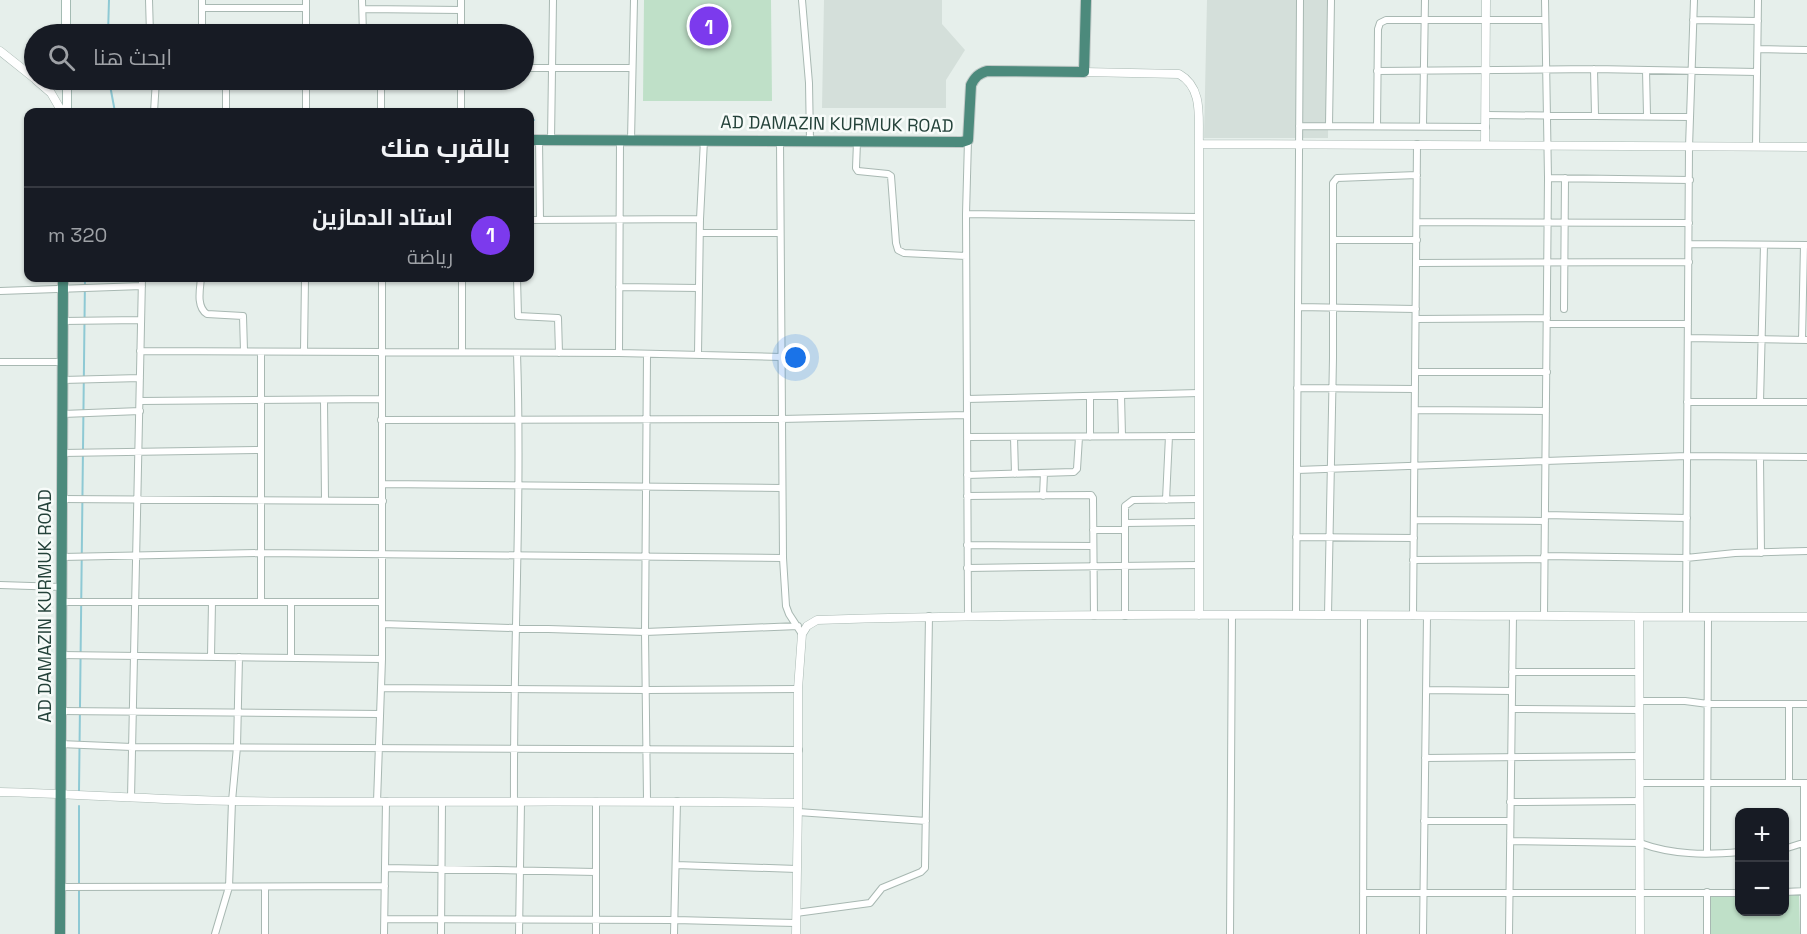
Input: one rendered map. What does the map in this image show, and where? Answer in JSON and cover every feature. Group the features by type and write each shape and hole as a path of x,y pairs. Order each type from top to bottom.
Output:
{"highway":[{"path":"1084,72 1086,0"},
{"name":"AD DAMAZIN KURMUK ROAD","path":"534,140 962,142 968,141 971,85 976,76 981,73 987,71 1084,72"},
{"name":"AD DAMAZIN KURMUK ROAD","path":"60,934 63,282"}],"main road":[{"path":"66,0 66,24"},
{"path":"65,108 66,90"}],"street":[{"path":"149,0 150,24"},
{"path":"202,0 202,24"},
{"path":"248,0 248,8"},
{"path":"306,0 306,24"},
{"path":"362,0 363,24"},
{"path":"461,0 461,24"},
{"path":"551,141 553,0"},
{"path":"619,353 620,219 632,68 634,0"},
{"path":"802,0 809,83 810,141"},
{"path":"1296,615 1300,0"},
{"path":"1329,125 1331,0"},
{"path":"1422,126 1425,0"},
{"path":"1485,145 1486,0"},
{"path":"1544,616 1548,261 1545,0"},
{"path":"1686,617 1689,147 1694,0"},
{"path":"1756,147 1758,0"},
{"path":"202,8 306,8"},
{"path":"363,9 461,10"},
{"path":"1377,126 1378,29 1380,23 1386,20 1545,20"},
{"path":"1693,20 1758,21"},
{"path":"1758,50 1807,50"},
{"path":"0,51 24,70"},
{"path":"534,68 632,68"},
{"path":"1377,71 1594,69 1757,72"},
{"path":"1594,69 1595,115"},
{"path":"1646,70 1647,115"},
{"path":"1084,72 1179,74 1190,80 1196,90 1199,144 1198,615"},
{"path":"48,90 62,108"},
{"path":"154,108 155,90"},
{"path":"226,90 226,108"},
{"path":"306,90 306,108"},
{"path":"381,90 381,108"},
{"path":"461,90 461,108"},
{"path":"1486,115 1690,117"},
{"path":"1299,126 1486,127"},
{"path":"534,140 540,220"},
{"path":"698,354 704,140"},
{"path":"780,141 783,558 786,606 800,630 796,934"},
{"path":"968,141 966,214 968,616"},
{"path":"857,142 856,168 858,171 891,176 898,249 904,253 966,256"},
{"path":"1199,144 1807,147"},
{"path":"1413,616 1417,144"},
{"path":"1328,615 1333,183 1337,178 1417,175"},
{"path":"1548,178 1690,180"},
{"path":"1564,309 1565,178"},
{"path":"966,214 1199,217"},
{"path":"534,220 700,219"},
{"path":"1417,222 1689,223"},
{"path":"700,233 780,233"},
{"path":"1333,240 1417,240"},
{"path":"1688,338 1804,340 1805,245 1689,244"},
{"path":"1760,402 1764,245"},
{"path":"1417,263 1689,262"},
{"path":"131,798 137,602 142,282"},
{"path":"201,282 200,306 202,311 207,314 243,316 244,351"},
{"path":"304,351 305,282"},
{"path":"377,802 382,659 382,282"},
{"path":"462,282 462,352"},
{"path":"517,282 518,316 558,318 559,353"},
{"path":"0,291 142,286"},
{"path":"619,287 699,288"},
{"path":"1298,307 1416,309"},
{"path":"1416,319 1688,324"},
{"path":"63,321 141,320"},
{"path":"140,351 619,353 781,357"},
{"path":"261,351 261,602"},
{"path":"517,353 519,486 513,749 520,869 519,934"},
{"path":"647,354 645,632 647,800"},
{"path":"0,362 63,362"},
{"path":"1416,372 1546,372"},
{"path":"63,380 140,378"},
{"path":"1297,388 1415,389"},
{"path":"967,399 1199,393"},
{"path":"1121,395 1122,436"},
{"path":"1090,396 1090,437"},
{"path":"140,401 381,399"},
{"path":"324,400 325,500"},
{"path":"1687,402 1807,402"},
{"path":"1415,410 1546,411"},
{"path":"63,414 140,411"},
{"path":"381,420 781,420 967,415"},
{"path":"1166,500 1169,436"},
{"path":"967,437 1199,436"},
{"path":"1014,437 1015,474"},
{"path":"967,475 1076,471 1079,437"},
{"path":"62,453 261,450"},
{"path":"1297,470 1687,456 1807,457"},
{"path":"1760,457 1761,553"},
{"path":"1043,496 1044,473"},
{"path":"383,484 782,488"},
{"path":"967,496 1091,495 1093,498 1094,616"},
{"path":"62,499 383,501"},
{"path":"1125,616 1125,506 1127,502 1199,499"},
{"path":"1414,520 1687,518"},
{"path":"1093,530 1199,522"},
{"path":"1296,537 1414,538"},
{"path":"967,545 1093,546"},
{"path":"1413,560 1686,558 1807,551"},
{"path":"62,557 382,553 783,558"},
{"path":"968,568 1199,565"},
{"path":"0,585 62,586"},
{"path":"62,602 382,602"},
{"path":"211,656 212,602"},
{"path":"291,602 291,657"},
{"path":"1230,934 1232,615"},
{"path":"382,624 645,632 800,630 817,620 929,616 1807,617"},
{"path":"796,913 870,903 882,888 921,872 925,868 929,616"},
{"path":"1363,934 1365,616"},
{"path":"1423,934 1427,616"},
{"path":"1509,934 1513,616"},
{"path":"1639,617 1640,934"},
{"path":"1707,853 1708,617"},
{"path":"61,655 382,659"},
{"path":"215,934 229,886 232,801 237,747 239,657"},
{"path":"1512,672 1639,672"},
{"path":"381,688 798,689"},
{"path":"1427,690 1512,691"},
{"path":"1639,701 1807,704"},
{"path":"1789,704 1789,783"},
{"path":"1512,710 1639,710"},
{"path":"61,711 380,714"},
{"path":"60,744 132,747 799,750"},
{"path":"1425,758 1640,756"},
{"path":"1640,783 1806,783 1804,934"},
{"path":"0,792 232,801 798,802"},
{"path":"384,934 386,801"},
{"path":"596,801 596,934"},
{"path":"674,934 677,801"},
{"path":"1510,802 1640,801"},
{"path":"441,934 442,802"},
{"path":"798,812 926,821"},
{"path":"1424,821 1510,821"},
{"path":"1510,841 1640,843 1669,852 1735,852"},
{"path":"1789,848 1806,842"},
{"path":"676,865 797,869"},
{"path":"385,868 596,872"},
{"path":"265,886 265,934"},
{"path":"61,887 385,886"},
{"path":"1789,892 1806,891"},
{"path":"1707,892 1707,934"},
{"path":"1363,893 1735,892"},
{"path":"385,919 675,920 796,923"}],"shaded area":[{"path":"824,0 942,0 942,24 965,50 946,80 946,108 822,108"},
{"path":"1207,0 1329,0 1328,138 1204,138"}],"green space":[{"path":"644,0 771,0 772,101 643,101"},
{"path":"1710,895 1735,895 1735,916 1789,916 1789,895 1799,895 1800,934 1711,934"}],"waterway":[{"path":"108,24 109,0"},
{"path":"111,90 114,108"},
{"path":"79,791 85,282"},
{"path":"79,806 79,934"}],"place":[{"name":"استاد الدمازين","path":"709,26"}]}
